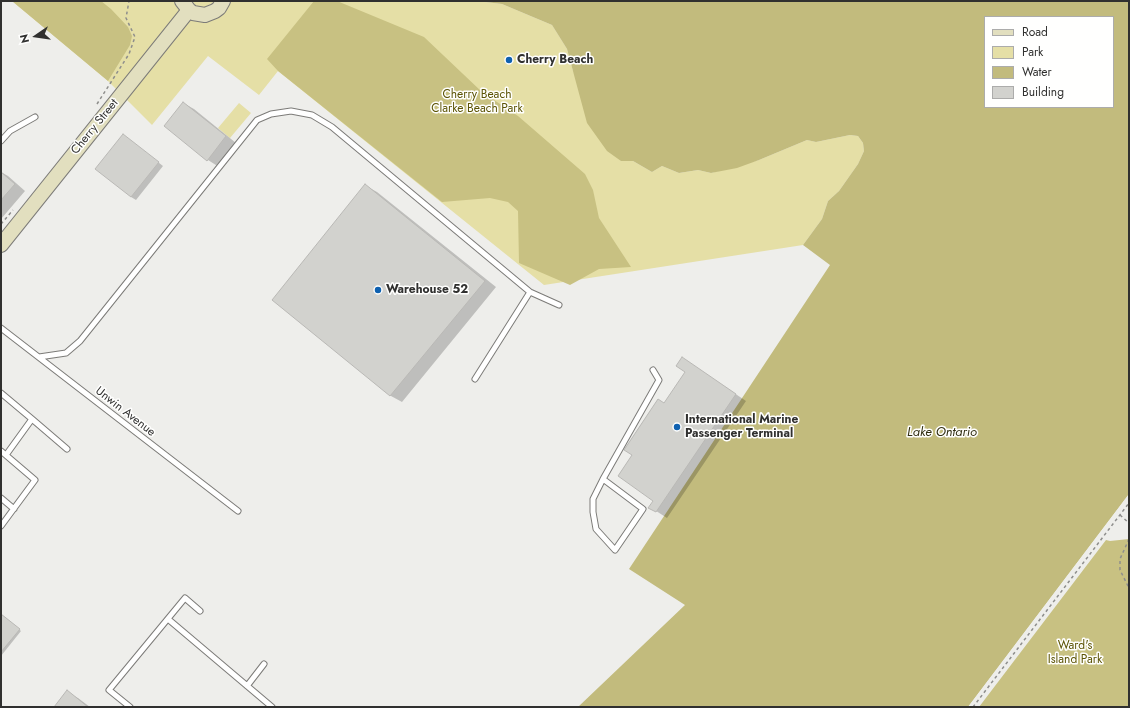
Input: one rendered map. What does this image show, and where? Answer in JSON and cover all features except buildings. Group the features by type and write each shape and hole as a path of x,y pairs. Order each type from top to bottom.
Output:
{"street":[{"path":"185,5 199,15 210,14 219,8 223,1"},
{"name":"Cherry Street","path":"1,245 185,5"}],"lane":[{"path":"39,357 66,353 80,341 257,120 271,114 291,111 312,115 332,126 530,292 559,305"},
{"path":"1,141 10,131 35,117"},
{"path":"475,379 530,292"},
{"name":"Unwin Avenue","path":"1,328 238,511"},
{"path":"603,480 643,509 615,550 596,530 593,512 593,499 603,480 659,380 653,370"},
{"path":"1,394 67,449"},
{"path":"6,455 32,419"},
{"path":"1,451 35,480 1,526"},
{"path":"1,498 14,509"},
{"path":"130,707 109,690 185,598 200,611"},
{"path":"168,619 272,707"},
{"path":"247,686 264,664"}],"path":[{"path":"94,108 129,54 134,42 135,37 126,18 129,1"},
{"path":"1,224 16,207"},
{"path":"973,707 1129,503"},
{"path":"1120,515 1129,522"},
{"path":"1129,539 1120,559 1120,570 1129,588"}],"green space":[{"name":"Cherry Beach Clarke Beach Park","path":"12,1 477,1 502,4 552,25 567,49 573,71 621,161 633,161 652,172 662,166 679,173 698,170 711,173 759,160 807,140 816,142 850,135 858,136 863,143 864,151 858,164 839,191 828,201 822,219 803,245 544,285 278,71 259,95 208,56 152,125 108,81"},
{"path":"12,1 101,1 128,27 132,36 130,45 108,81"},
{"path":"314,1 337,1 424,37 482,92 518,116 585,174 593,190 599,218 631,267 599,269 570,285 519,263 518,211 508,202 490,198 442,202 278,71 267,59"},
{"path":"239,103 251,113 230,138 218,128"},
{"name":"Ward's Island Park","path":"1129,539 1129,707 979,707 1106,540"}],"water":[{"name":"Lake Ontario","path":"477,1 1129,1 1129,494 968,707 578,707 685,605 629,569 830,265 803,245 822,219 828,201 839,191 858,164 864,151 863,143 858,136 850,135 816,142 807,140 737,168 711,173 698,170 679,173 662,166 652,172 633,161 621,161 607,151 587,123 567,49 552,25 502,4"}],"pier":[{"path":"1129,494 1129,497 970,707 968,707"}],"place":[{"name":"Cherry Beach","path":"509,60"},
{"name":"Warehouse 52","path":"378,290"},
{"name":"International Marine Passenger Terminal","path":"677,427"}]}
